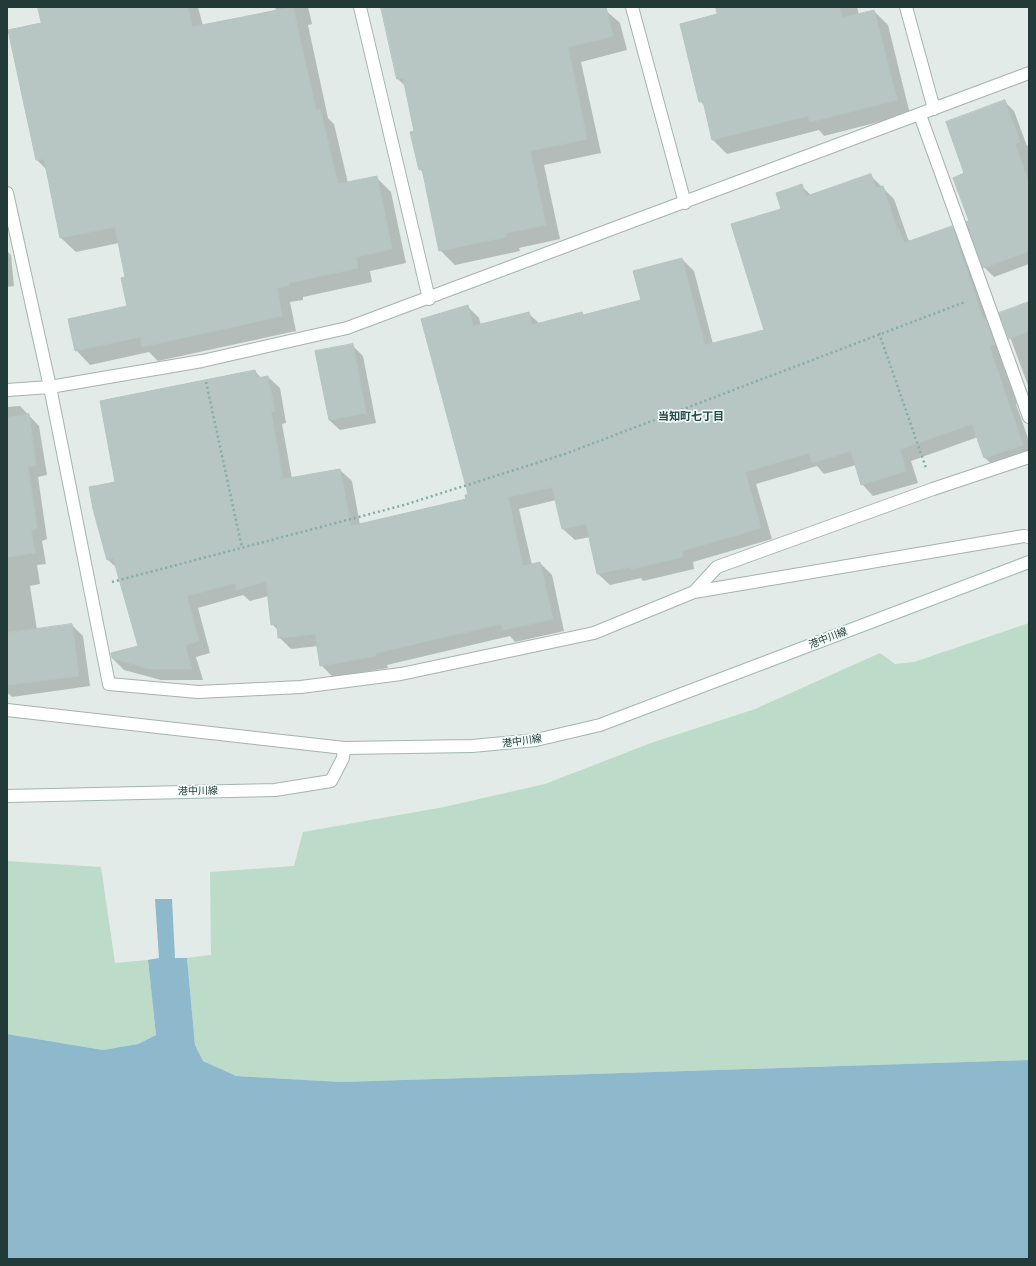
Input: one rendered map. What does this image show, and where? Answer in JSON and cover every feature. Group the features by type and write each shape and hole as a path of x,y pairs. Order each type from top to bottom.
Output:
{"street":[{"path":"360,7 429,299"},
{"path":"632,7 685,203"},
{"path":"906,7 934,109"},
{"path":"7,390 50,387 202,361 347,328 429,299 1029,73"},
{"path":"920,114 1029,417"},
{"path":"7,193 50,387 108,684 198,692 301,687 401,674 594,633 694,592 883,559 1024,536 1029,537"},
{"path":"694,592 717,567 934,489 1029,457"},
{"name":"港中川線","path":"7,796 274,790 331,781 343,758 344,748 472,746 536,740 600,724 1029,562"},
{"path":"7,710 344,748"}],"path":[{"path":"90,588 404,505 565,454 985,295"},
{"path":"879,334 934,489"},
{"path":"202,361 242,548"}],"green space":[{"path":"1029,623 1029,1060 341,1082 236,1076 203,1061 195,1045 187,958 211,955 210,872 294,866 303,832 444,807 545,784 651,743 755,709 880,653 895,664 914,662"},
{"path":"7,861 101,867 115,963 148,960 156,1035 138,1044 103,1050 7,1034"}],"water":[{"path":"155,899 172,899 175,958 187,958 195,1045 203,1061 236,1076 341,1082 1029,1060 1029,1259 7,1259 7,1034 103,1050 138,1044 156,1035 148,960 159,958"}],"building":[{"path":"38,7 188,7 192,27 293,7 316,110 320,109 338,184 377,176 392,249 356,257 358,268 289,283 289,285 277,288 282,316 142,347 140,337 75,351 68,319 127,306 121,278 125,277 115,227 60,238 44,159 36,160 8,30 41,23"},
{"path":"381,7 606,7 613,36 568,47 587,139 530,151 546,225 506,233 506,237 439,251 422,169 419,170 410,132 414,131 403,78 397,79"},
{"path":"716,7 839,7 842,18 874,10 897,100 810,122 808,116 712,140 703,101 699,102 680,24 717,14"},
{"path":"1005,100 1020,142 1015,144 1029,183 1029,251 983,268 966,222 969,221 953,178 964,173 946,122"},
{"path":"871,174 876,188 883,186 897,229 899,229 904,243 952,226 983,319 985,318 995,344 989,346 1023,445 984,458 972,424 900,449 906,471 861,485 851,451 812,463 809,453 745,472 761,528 682,551 683,557 631,569 630,567 597,574 586,524 562,529 552,487 508,497 523,566 540,562 553,619 503,630 501,624 376,653 376,656 320,666 315,634 278,638 277,624 271,625 266,581 237,590 235,583 187,596 199,641 185,645 192,669 149,669 112,658 111,653 138,646 113,558 107,560 93,509 89,487 115,482 100,401 255,370 257,378 268,376 275,411 271,412 283,479 340,469 351,526 466,499 465,495 468,494 421,319 468,305 473,326 529,312 532,325 582,312 583,315 641,300 633,271 682,258 705,345 764,330 731,224 781,209 776,193 802,184 806,196"},
{"path":"1029,302 1029,331 1009,339 999,313"},
{"path":"353,344 366,413 329,420 315,351"},
{"path":"29,414 36,465 28,466 37,528 31,530 35,553 7,557 7,418"},
{"path":"72,624 79,676 7,685 7,633"}],"district":[{"name":"当知町七丁目","path":"691,417"}]}
